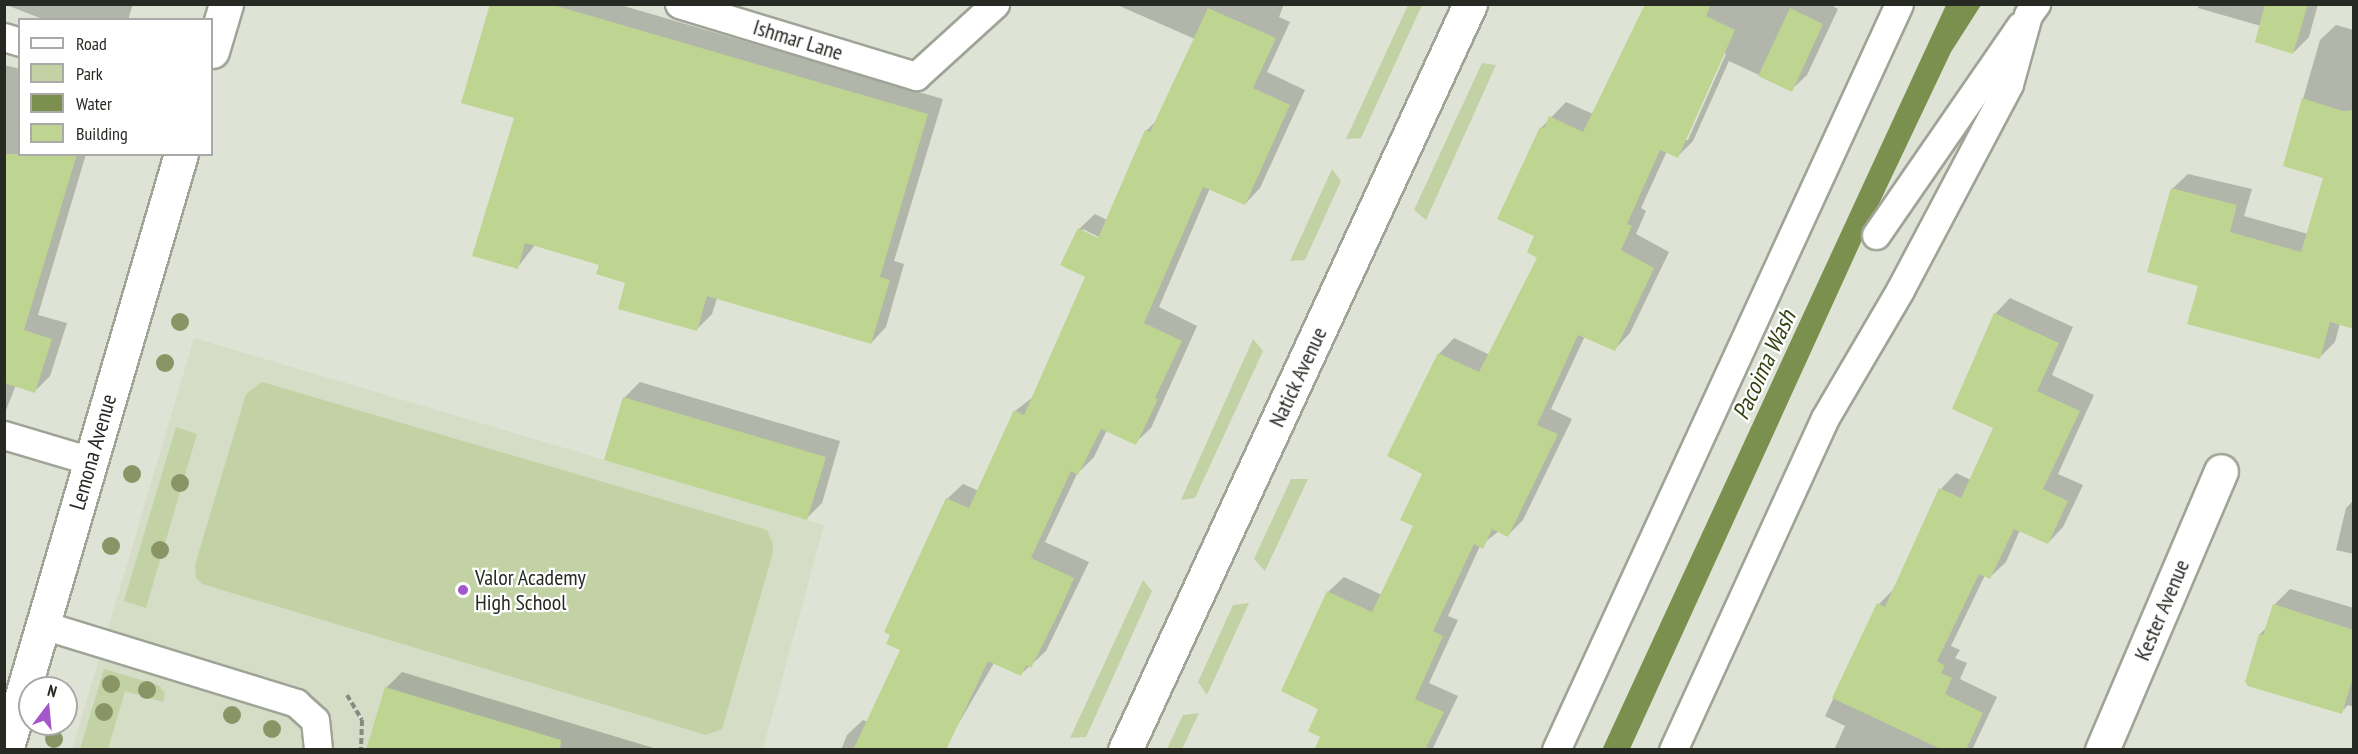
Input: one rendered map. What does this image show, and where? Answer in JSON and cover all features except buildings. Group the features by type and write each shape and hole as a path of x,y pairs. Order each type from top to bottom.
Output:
{"street":[{"path":"213,48 226,4"},
{"name":"Natick Avenue","path":"1125,750 1470,4"},
{"name":"Lemona Avenue","path":"6,750 180,156"},
{"name":"Kester Avenue","path":"2102,750 2221,471"}],"lane":[{"name":"Ishmar Lane","path":"680,4 916,76 995,4"},
{"path":"1556,750 1899,4"},
{"path":"1876,235 2032,10"},
{"path":"1673,750 1825,418 1900,290 2009,84 2032,10"},
{"path":"4,435 91,461"},
{"path":"43,625 296,703 315,720 318,750"}],"shaded area":[{"name":"Valor Academy High School","path":"194,338 824,525 763,749 72,750"}],"green space":[{"path":"1408,5 1422,5 1361,138 1346,139"},
{"path":"1482,63 1496,65 1426,220 1414,210"},
{"path":"1332,169 1341,181 1305,260 1290,261"},
{"path":"1253,339 1263,351 1195,498 1181,500"},
{"path":"262,382 767,530 773,544 772,556 722,729 706,735 202,584 196,578 195,565 246,394"},
{"path":"176,427 197,434 146,608 124,601"},
{"path":"1291,479 1308,479 1265,571 1254,559"},
{"path":"1143,580 1152,591 1086,737 1070,738"},
{"path":"1249,603 1207,695 1198,682 1233,605"},
{"path":"104,669 158,685 165,693 163,702 125,691 108,749 80,749"},
{"path":"1199,713 1182,749 1167,749 1183,715"}],"water":[{"path":"1946,5 1981,5 1951,52 1867,229 1630,749 1602,750"}],"place":[{"name":"Valor Academy High School","path":"463,590"}],"water label":[{"name":"Pacoima Wash","path":"1764,365"}]}
